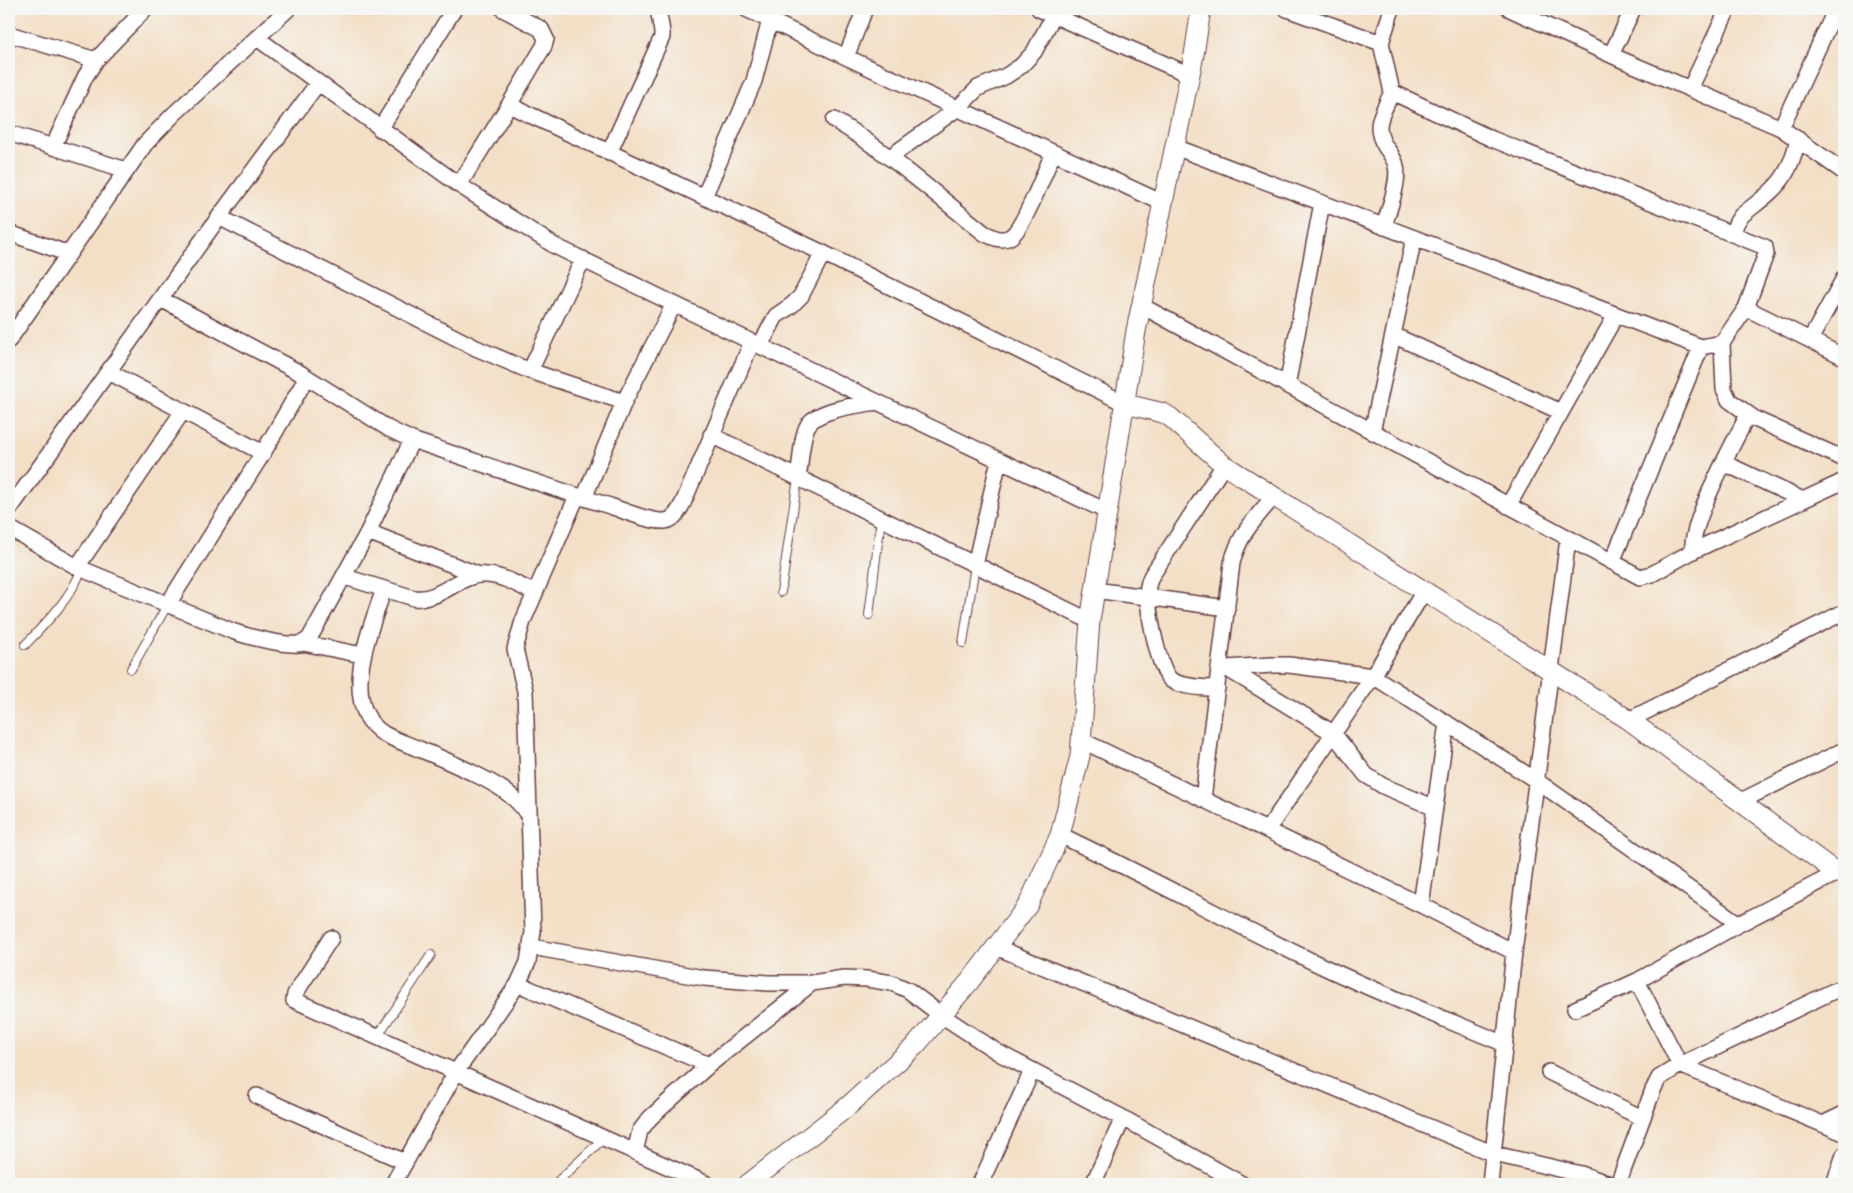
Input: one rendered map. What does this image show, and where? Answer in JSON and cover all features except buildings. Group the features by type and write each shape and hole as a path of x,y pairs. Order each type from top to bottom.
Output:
{"street":[{"path":"53,146 84,77 96,60 145,9"},
{"path":"9,340 126,170 158,129 288,9"},
{"path":"380,128 454,9"},
{"path":"459,185 509,105 544,46 546,39 544,33 536,26 503,9"},
{"path":"609,153 662,37 658,9"},
{"path":"746,9 846,58 1163,203"},
{"path":"846,58 865,9"},
{"path":"1039,9 1055,12 1190,75"},
{"path":"748,1184 846,1108 916,1045 1028,905 1060,835 1080,756 1090,621 1142,306 1190,75 1201,9"},
{"path":"1287,9 1381,42"},
{"path":"1384,227 1396,182 1397,167 1378,131 1392,92 1381,42 1392,9"},
{"path":"1510,9 1539,14 1611,55 1781,128 1844,172"},
{"path":"1611,55 1633,9"},
{"path":"1690,89 1728,9"},
{"path":"1781,128 1836,9"},
{"path":"890,157 958,108 978,88 1006,76 1021,66 1034,52 1055,12"},
{"path":"704,197 754,81 770,20"},
{"path":"9,34 96,60"},
{"path":"257,38 459,185 555,246 1108,512"},
{"path":"9,510 318,83"},
{"path":"1392,92 1492,139 1765,247 1767,249 1746,308 1722,343 1724,389 1729,400 1754,420 1844,459"},
{"path":"509,105 823,253 1126,404 1163,413 1170,417 1224,465 1629,720 1739,802 1842,873 1739,924 1638,982 1575,1009"},
{"path":"834,120 861,136 890,157 984,233 1000,240 1014,234 1020,226 1054,153"},
{"path":"9,133 126,170"},
{"path":"1732,234 1741,216 1784,177 1792,162 1798,140"},
{"path":"1175,147 1701,347 1722,343"},
{"path":"1287,386 1322,203"},
{"path":"220,217 476,348 530,370 624,402"},
{"path":"9,233 69,254"},
{"path":"1372,432 1414,238"},
{"path":"161,299 307,377 389,429 412,440 580,497 653,519 666,521 678,512 683,503 711,435 756,344 776,316 801,296 823,253"},
{"path":"530,370 583,259"},
{"path":"1810,340 1844,278"},
{"path":"393,1184 456,1072 518,984 528,962 533,932 525,691 515,649 523,621 535,593 624,402 674,304"},
{"path":"1142,306 1568,539 1643,578 1693,551 1844,481"},
{"path":"1746,308 1844,358"},
{"path":"1508,506 1616,315"},
{"path":"1393,335 1561,412"},
{"path":"1612,562 1701,347"},
{"path":"109,372 263,453"},
{"path":"168,604 263,453 307,377"},
{"path":"798,478 806,432 809,424 814,419 823,413 876,402"},
{"path":"79,568 183,411"},
{"path":"1693,551 1692,543 1707,498 1748,415"},
{"path":"711,435 1090,621"},
{"path":"303,643 310,639 345,577 412,440"},
{"path":"975,565 999,460"},
{"path":"1724,463 1804,500"},
{"path":"1217,689 1186,686 1171,680 1164,671 1158,656 1148,598 1148,586 1152,575 1224,465"},
{"path":"1203,799 1217,689 1224,666 1227,608 1236,549 1242,535 1274,496"},
{"path":"9,528 79,568 232,632 254,638 294,644 303,643 362,654"},
{"path":"368,532 479,575 497,576 535,593"},
{"path":"1490,1184 1514,952 1568,539"},
{"path":"345,577 423,600 479,575"},
{"path":"384,589 362,654 360,683 366,715 383,733 445,759 494,783 514,797 528,814"},
{"path":"1095,590 1227,608"},
{"path":"1266,830 1373,676 1424,591"},
{"path":"1629,720 1844,612"},
{"path":"1224,666 1281,665 1373,676 1537,781 1739,924"},
{"path":"1224,666 1333,733 1366,775 1383,786 1435,808"},
{"path":"1421,905 1447,723"},
{"path":"1081,740 1514,952"},
{"path":"1739,802 1844,750"},
{"path":"1060,835 1324,967 1505,1044"},
{"path":"330,938 295,994 294,1000 707,1184"},
{"path":"532,947 704,978 768,983 812,983 844,978 892,983 908,990 983,1044 1123,1118 1236,1183"},
{"path":"996,947 1494,1154 1581,1174 1610,1184"},
{"path":"1638,982 1680,1065 1844,1133"},
{"path":"635,1152 640,1131 644,1124 709,1065 812,983"},
{"path":"518,984 709,1065"},
{"path":"1618,1184 1656,1081 1680,1065 1844,986"},
{"path":"980,1184 1032,1071"},
{"path":"1549,1072 1642,1118"},
{"path":"257,1096 406,1162"},
{"path":"1823,1124 1844,1114"},
{"path":"1093,1184 1123,1118"},
{"path":"1834,1184 1844,1155"}],"lane":[{"path":"781,592 798,478"},
{"path":"869,615 880,518"},
{"path":"963,643 975,565"},
{"path":"25,645 68,596 77,582 79,568"},
{"path":"131,669 168,604"},
{"path":"377,1037 431,955"},
{"path":"555,1184 604,1138"}]}
